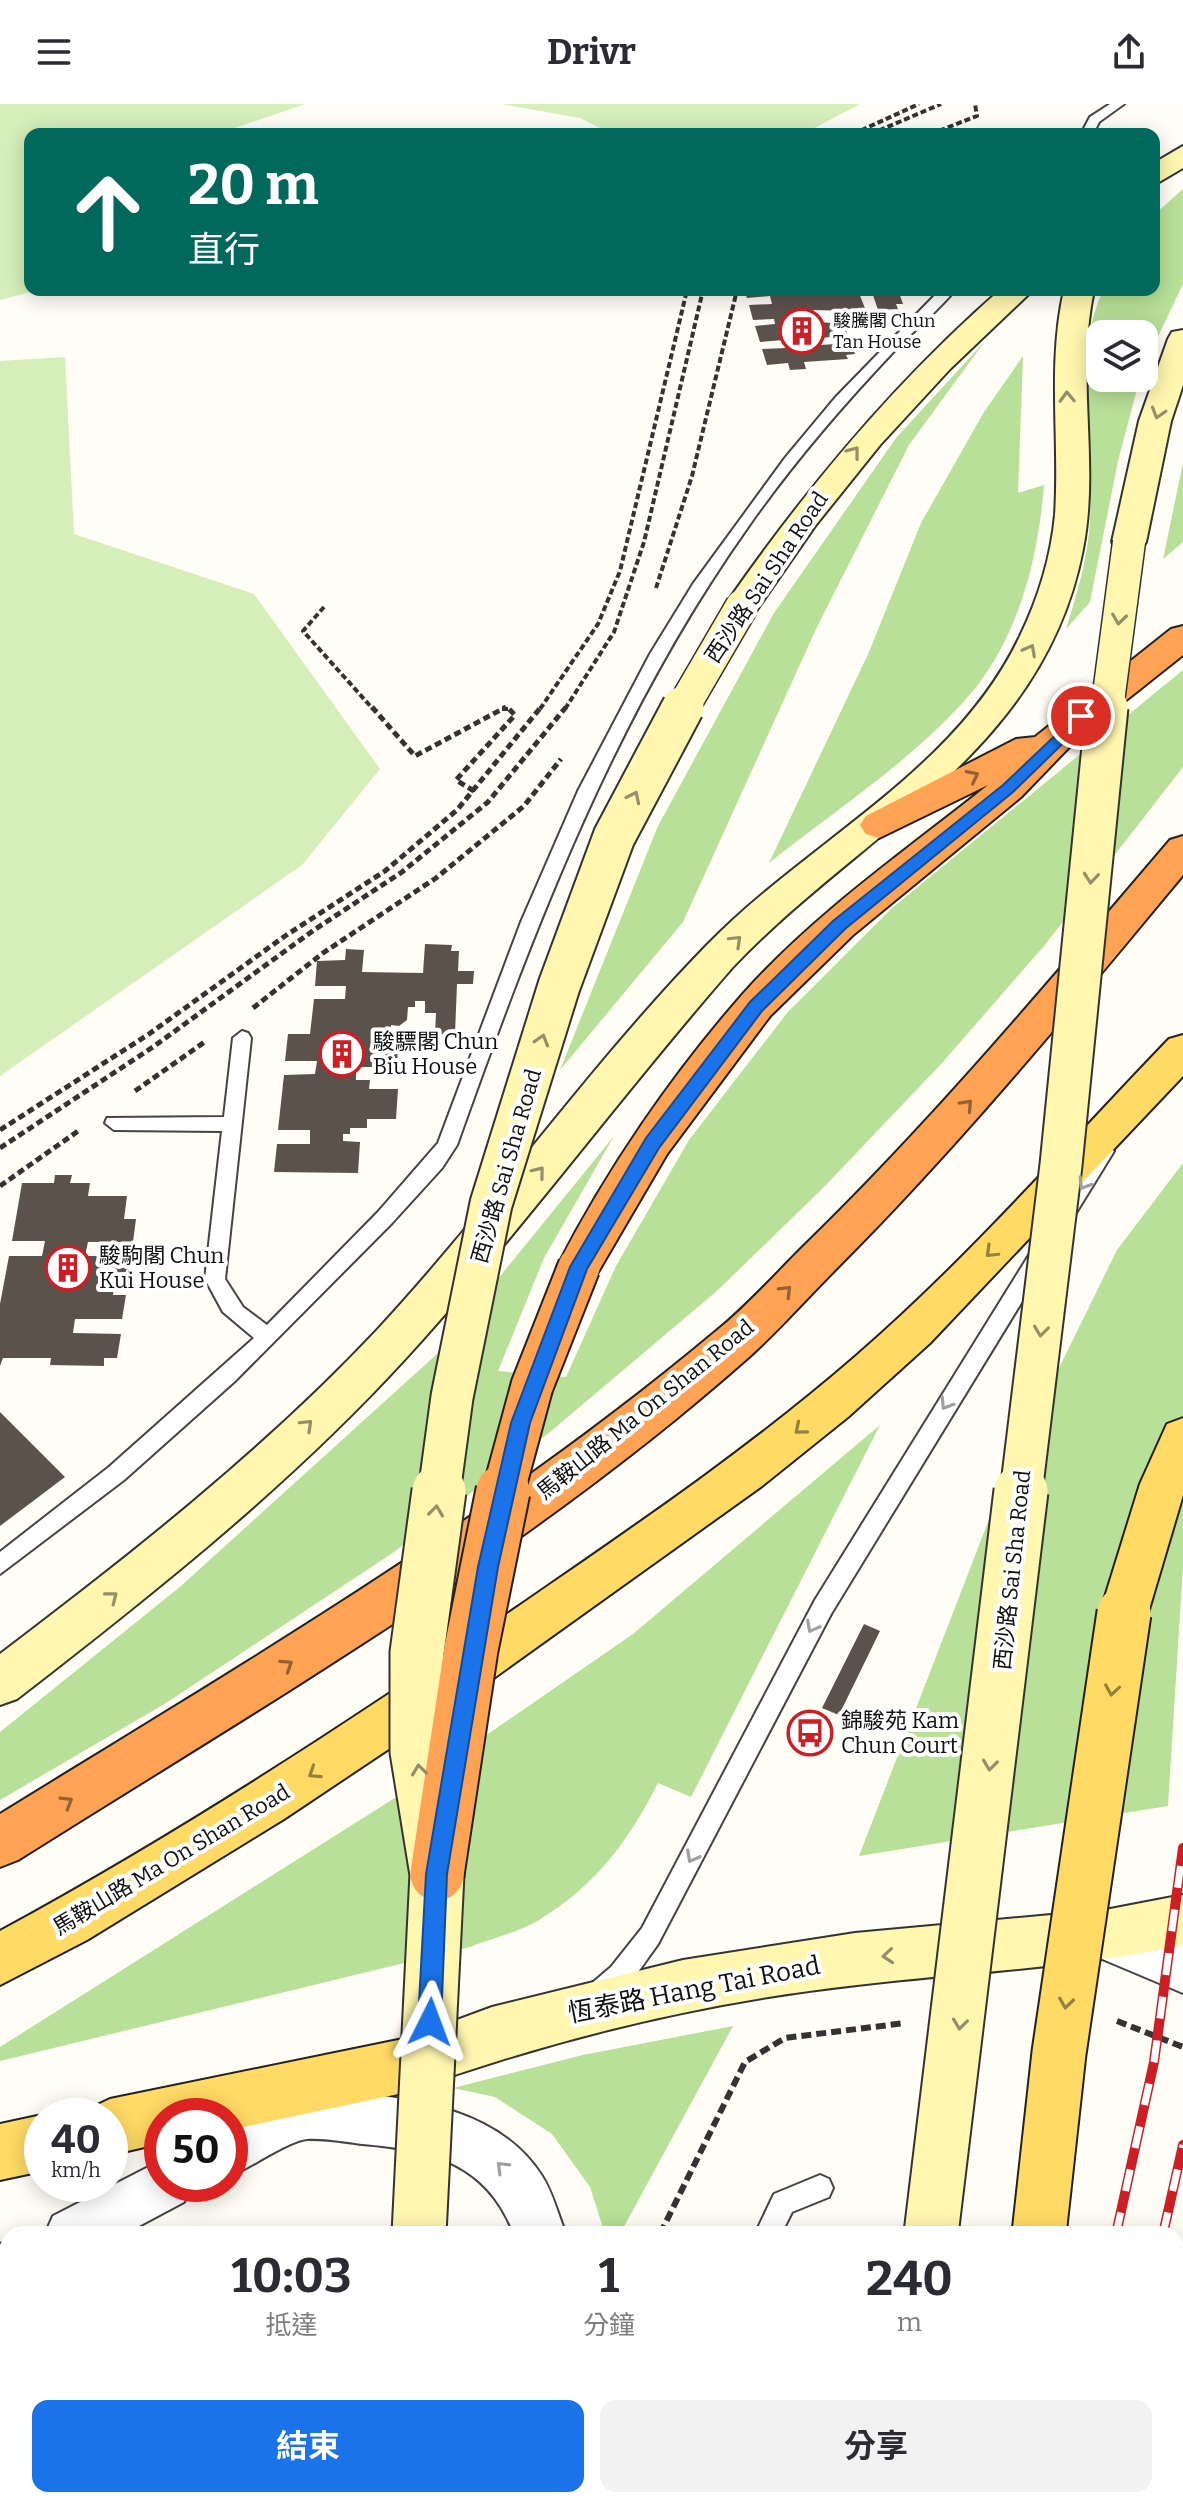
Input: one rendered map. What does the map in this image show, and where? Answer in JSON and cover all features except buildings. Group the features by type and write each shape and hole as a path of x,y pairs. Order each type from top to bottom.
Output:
{"highway":[{"path":"437,1874 488,1567 511,1456 532,1385 579,1267 597,1231 652,1143 756,1006 792,969 849,917 1008,788 1063,731 1183,637"},
{"path":"879,825 1063,731"},
{"name":"馬鞍山路 Ma On Shan Road","path":"0,1843 373,1610 575,1470 734,1343 859,1219 998,1071 1183,849"}],"main road":[{"path":"1160,172 1183,155"},
{"name":"西沙路 Sai Sha Road","path":"419,2226 437,1874 417,1751 417,1653 452,1397 491,1204 559,986 609,851 651,764 742,606 797,524 864,439 947,352 1011,296"},
{"path":"0,1683 167,1552 250,1480 337,1396 436,1295 632,1056 720,956 796,889 879,825 958,748 996,703 1021,667 1051,604 1066,554 1071,518 1066,355 1078,296"},
{"name":"西沙路 Sai Sha Road","path":"932,2226 960,2023 1061,1165 1110,681 1129,542 1155,421 1183,339"},
{"name":"馬鞍山路 Ma On Shan Road","path":"0,1959 164,1866 346,1752 739,1478 874,1367 1006,1238 1183,1050"},
{"path":"1040,2226 1059,2053 1124,1613 1163,1484 1183,1438"},
{"name":"恆泰路 Hang Tai Road","path":"403,2066 492,2034 683,1986 790,1968 1105,1936 1183,1920"},
{"path":"248,2098 403,2066"},
{"path":"0,2152 24,2147"}],"street":[{"path":"1105,1936 1183,1969"},
{"name":"恆泰路 Hang Tai Road","path":"248,2142 403,2066"},
{"path":"301,2114 407,2123 446,2132 478,2146 506,2167 524,2195 537,2226"},
{"path":"86,2226 144,2196"}],"lane":[{"path":"1090,128 1094,120 1118,104"},
{"path":"0,1564 127,1464 268,1336 435,1163 447,1145 547,880 576,815 630,705 675,627 770,487 820,424 871,366 942,296"},
{"path":"242,1038 215,1279 222,1298 235,1314 268,1336"},
{"path":"581,2010 620,1975 650,1936 823,1607 899,1479 1140,1094"},
{"path":"114,1123 232,1124"},
{"path":"772,2226 783,2203 820,2188"}],"path":[{"path":"866,128 919,104"},
{"path":"885,128 941,104"},
{"path":"946,128 977,116 975,104"},
{"path":"0,1130 149,1034 285,936 385,871 474,791 563,679 598,624 620,571 686,296"},
{"path":"0,1148 153,1047 314,930 402,872 488,802 565,709 614,632 644,542 702,296"},
{"path":"653,596 692,476 736,296"},
{"path":"324,607 303,631 415,756 507,707 515,715 456,780 474,791"},
{"path":"246,1013 323,953 436,878 524,806 562,757"},
{"path":"130,1095 207,1040"},
{"path":"0,1186 91,1122"},
{"path":"1103,2017 1183,2047"},
{"path":"664,2226 745,2062 785,2038 912,2022"}],"green space":[{"path":"0,104 305,104 235,128 24,128 24,294 0,300"},
{"path":"501,104 860,104 814,128 600,128 580,118"},
{"path":"1183,189 1183,284 1158,337 1158,320 1093,320 1101,296 1160,296 1160,210"},
{"path":"985,341 909,445 817,627 683,922 560,1070 658,826 774,613 896,438"},
{"path":"1023,356 1018,493 1044,485 1030,570 1012,626 999,652 966,699 921,744 769,863 869,652 921,523 984,412"},
{"path":"65,357 74,534 254,594 380,769 302,865 0,1076 0,361"},
{"path":"1086,361 1086,392 1136,392 1118,461 1090,602 1066,629 1089,535 1085,375"},
{"path":"1183,463 1183,542 1163,559"},
{"path":"1183,670 1183,767 1044,946 942,1063 824,1187 718,1290 550,1432 394,1552 166,1703 0,1800 0,1732 181,1586 437,1354 614,1136 544,1258 498,1371 566,1377 616,1266 689,1140 787,1013 891,909"},
{"path":"1183,1163 1183,1567 1168,1806 859,1856 1005,1478 1117,1250"},
{"path":"880,1425 691,1797 658,1783 635,1824 609,1860 559,1906 523,1928 470,1947 0,2061 0,2047 398,1796 633,1634"},
{"path":"733,2026 624,2226 602,2226 590,2187 552,2134 495,2097 453,2088 583,2055"}],"railway":[{"path":"1118,2226 1154,2062 1183,1848"},
{"path":"1165,2226 1183,2145"}],"place":[{"name":"駿騰閣 Chun Tan House","path":"802,331"},
{"name":"駿驃閣 Chun Biu House","path":"342,1054"},
{"name":"駿駒閣 Chun Kui House","path":"68,1268"},
{"name":"錦駿苑 Kam Chun Court","path":"810,1733"}],"route":[{"path":"430,2022 437,1874 488,1567 520,1423 579,1267 597,1231 652,1143 756,1006 839,925 1008,788 1081,716"}]}
